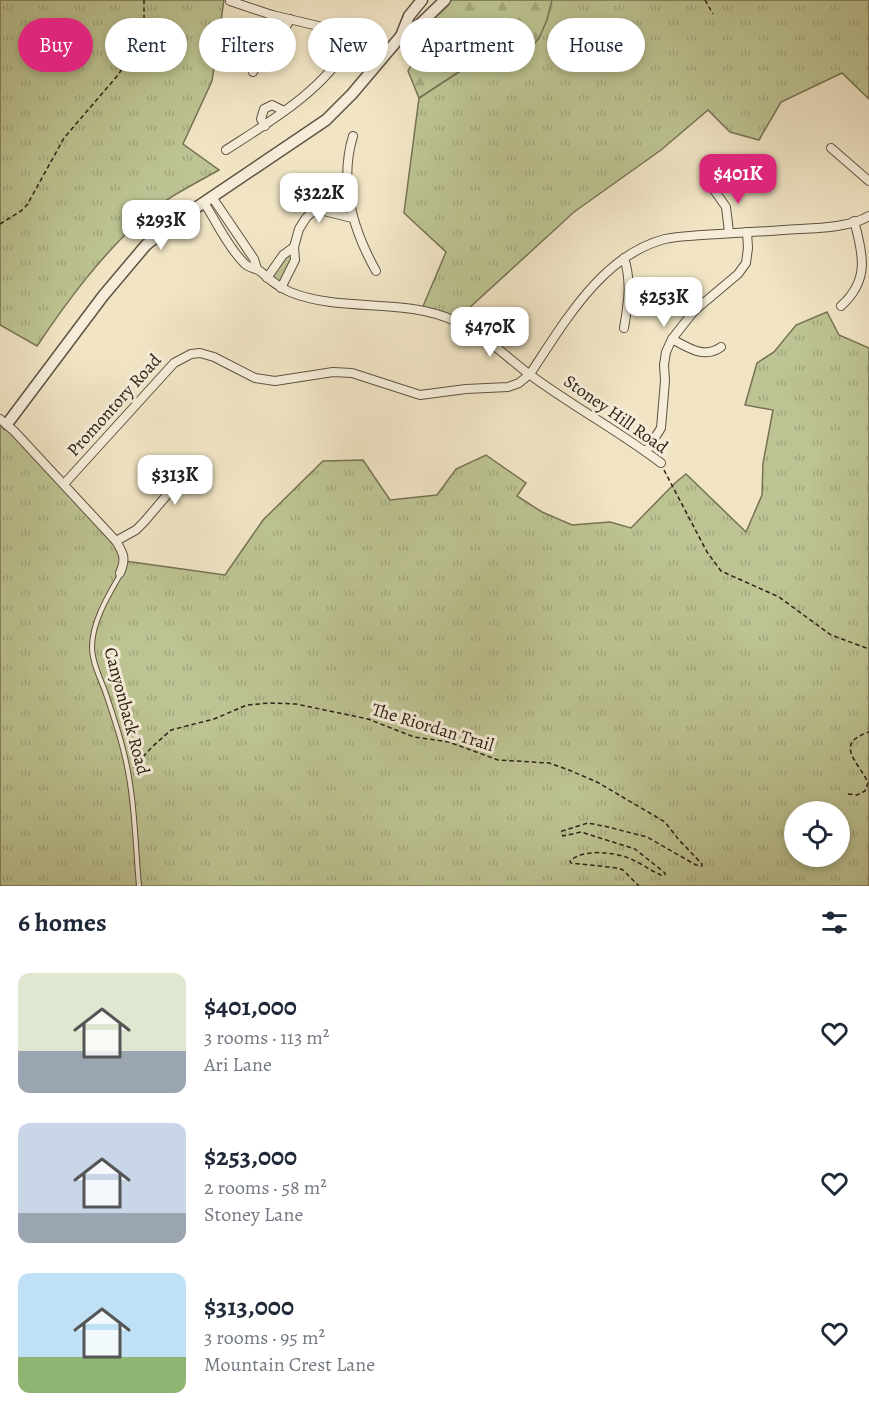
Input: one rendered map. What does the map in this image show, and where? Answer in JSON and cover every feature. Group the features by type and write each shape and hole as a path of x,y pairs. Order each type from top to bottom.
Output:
{"street":[{"path":"408,18 422,0"},
{"path":"426,18 445,0"},
{"path":"230,1 283,18"},
{"path":"388,52 400,37"},
{"path":"226,150 284,111 329,72"},
{"path":"3,422 125,267 153,239 326,120 370,73"},
{"path":"264,126 261,114 268,106 279,107 284,111"},
{"path":"353,136 349,148 347,172 352,218 376,271"},
{"path":"831,148 869,181"},
{"path":"712,187 726,207 729,232"},
{"name":"Stoney Hill Road","path":"208,200 254,259 257,269"},
{"name":"Stoney Hill Road","path":"208,200 231,246 246,266 257,269 280,288 334,303 393,307 438,314 476,331 530,374 661,464"},
{"path":"280,288 295,260 294,248 299,229 311,213 320,210 352,218"},
{"name":"Promontory Road","path":"64,484 174,363 191,354 208,354 246,374 267,380 287,380 333,372 352,373 420,396 466,388 508,387 530,374 595,282 609,268 624,258 665,239 729,232 824,227 869,216"},
{"path":"841,306 857,292 866,274 864,255 854,221"},
{"path":"646,452 661,428 666,352 672,339 694,311 738,274 746,263 747,232"},
{"path":"231,246 240,240"},
{"path":"267,278 283,255 294,248"},
{"path":"624,258 629,299 624,328"},
{"path":"672,339 692,350 702,352 715,351 721,347"},
{"name":"Canyonback Road","path":"3,422 116,541 124,554 125,561 120,573"},
{"path":"116,541 136,530 195,462"}],"lane":[{"name":"Canyonback Road","path":"120,573 107,596 97,622 92,651 114,717 129,773 139,886"}],"path":[{"path":"0,224 27,205 64,138 126,64 144,25 144,0"},
{"path":"705,0 713,14"},
{"name":"Stoney Hill Road","path":"661,464 706,552 721,571 785,600 831,635 869,649"},
{"name":"The Riordan Trail","path":"129,773 171,730 214,719 247,705 296,704 345,714 376,722 414,737 449,742 498,760 549,763 597,782 665,822 702,864 702,866 696,865 647,837 608,826 588,823 562,831 563,836 581,832 635,849 665,873 661,875 623,856 590,852 570,861 571,863 618,868 639,886"},
{"path":"848,794 857,795 865,791 868,783 852,757 850,747 854,740 869,732"}],"green space":[{"path":"0,0 224,0 221,18 199,18 199,72 213,72 212,81 183,144 219,170 161,204 129,231 86,278 37,346 0,325"},
{"path":"445,0 552,0 547,20 535,43 535,18 426,18"},
{"path":"552,0 869,0 869,99 842,73 781,102 759,140 730,132 708,110 661,150 574,212 455,321 421,311 446,252 404,213 419,98 459,72 535,72 535,21"},
{"path":"408,72 459,72 419,98"},
{"path":"294,247 295,260 281,288 267,278"},
{"path":"827,312 839,335 869,348 869,886 0,886 0,419 116,541 125,561 225,575 263,520 323,461 363,460 390,500 437,495 456,469 486,455 526,483 517,496 542,512 572,525 610,522 631,528 686,474 746,532 762,495 763,463 773,410 745,405 757,363 774,352 796,325"}]}
